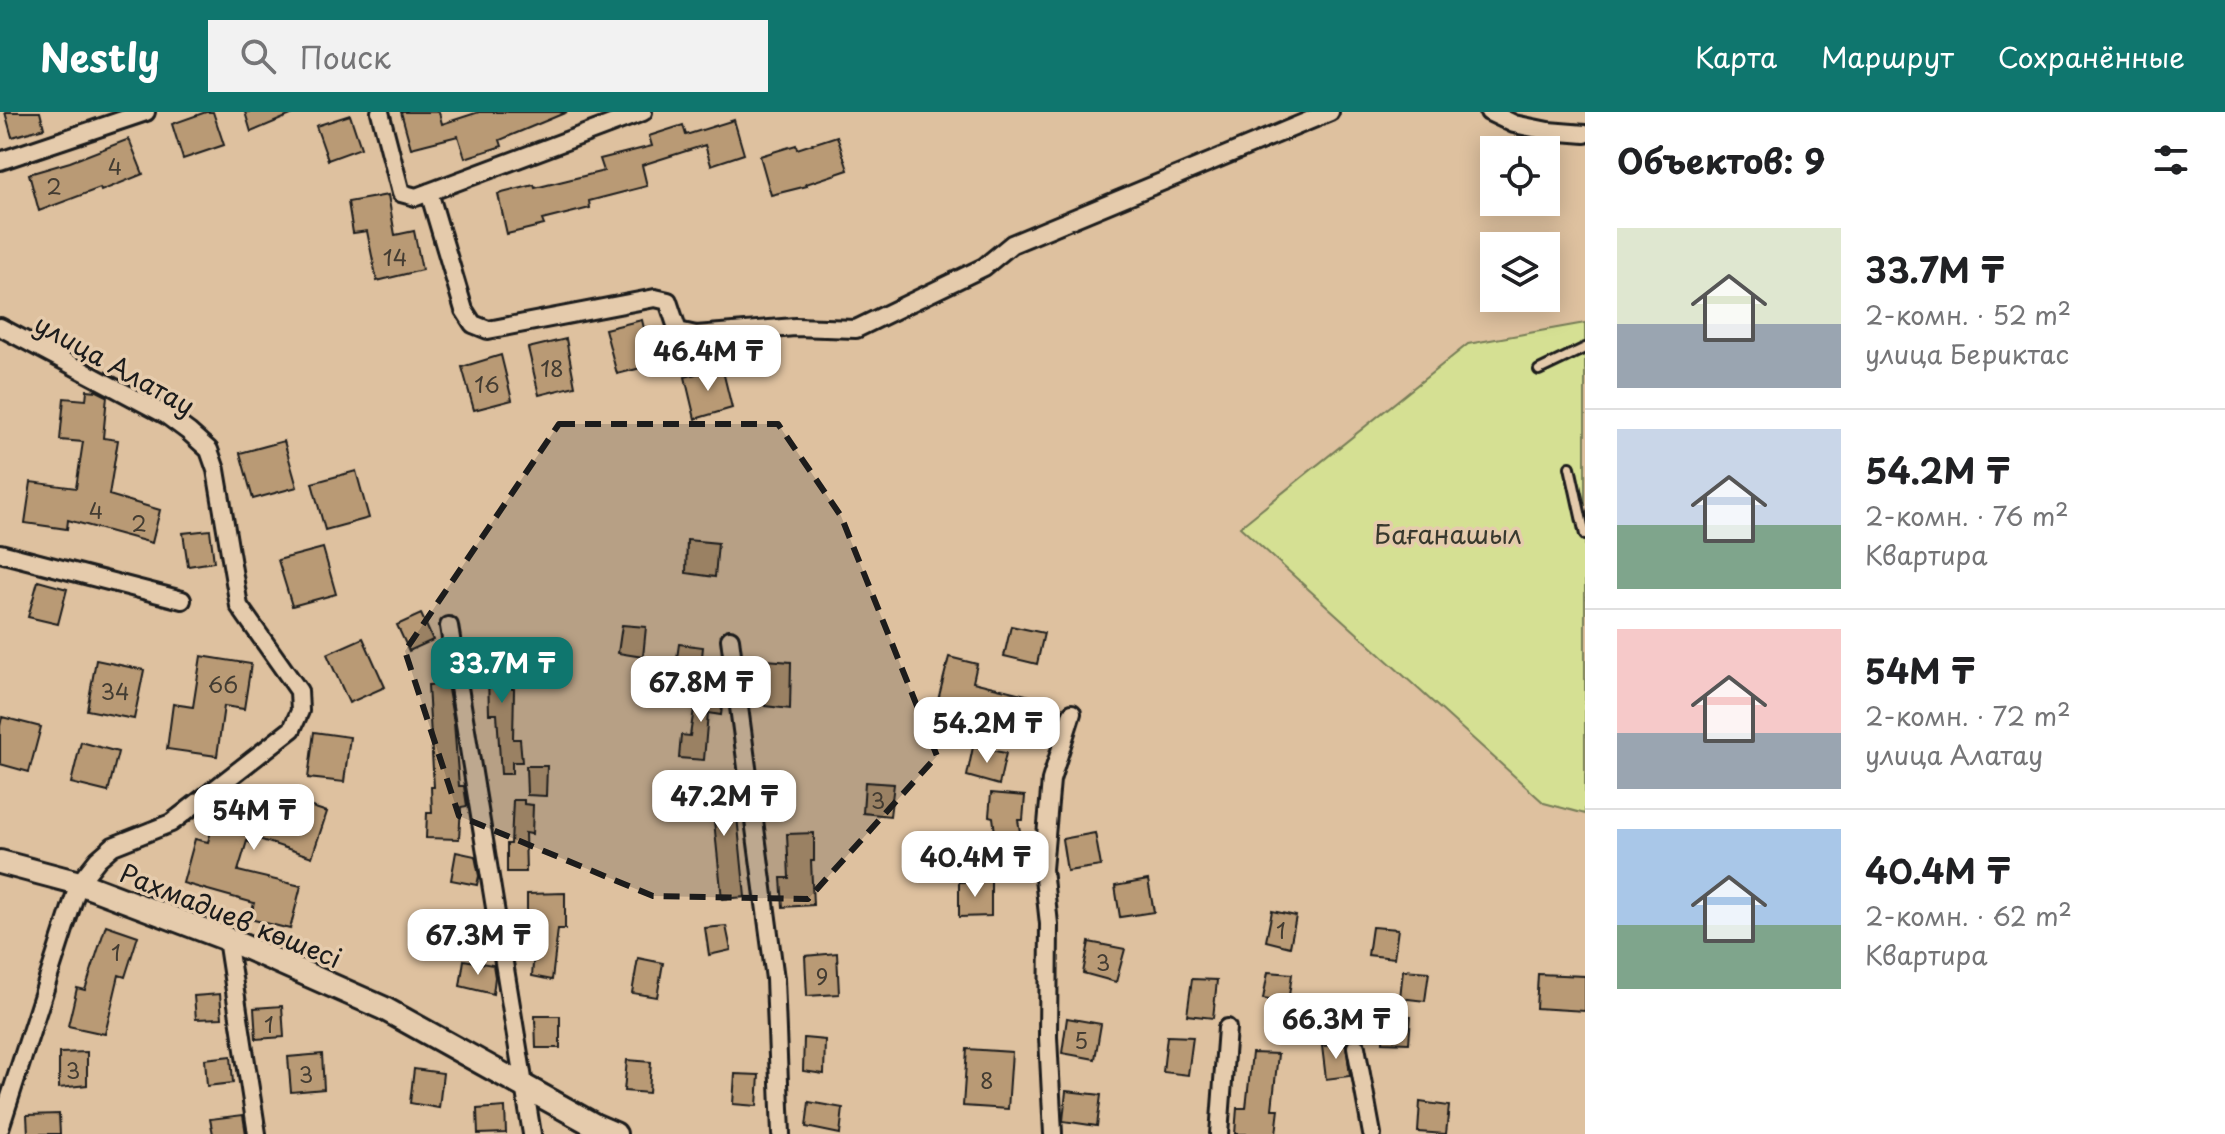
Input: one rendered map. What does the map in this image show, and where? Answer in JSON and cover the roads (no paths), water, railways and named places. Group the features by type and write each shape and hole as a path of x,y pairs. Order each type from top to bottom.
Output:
{"street":[{"path":"0,161 146,112"},
{"path":"380,112 401,193 416,197 643,112"},
{"path":"429,192 464,310 473,324 488,330 655,298 668,301 678,331 696,335 795,327 856,329 984,267 1012,244 1330,112"},
{"path":"1489,112 1514,124 1585,134"},
{"name":"улица Алатау","path":"0,327 166,415 209,450 216,470 239,606 299,691 300,711 292,729 171,823 113,846 79,883"},
{"path":"0,553 182,600"},
{"path":"449,626 532,1134"},
{"path":"730,639 775,979 781,1134"},
{"path":"1053,1134 1048,1037 1049,924 1043,869 1051,780 1072,713"},
{"name":"Рахмадиев көшесі","path":"0,862 79,883 227,939 383,1008 615,1134"},
{"path":"0,1128 79,883"},
{"path":"227,939 257,1134"},
{"path":"1219,1134 1227,1028"},
{"path":"1356,1047 1372,1134"}],"lane":[{"path":"1539,370 1585,348"},
{"path":"1570,467 1585,535"}],"park label":[{"name":"Бағанашыл","path":"1448,533"}]}
